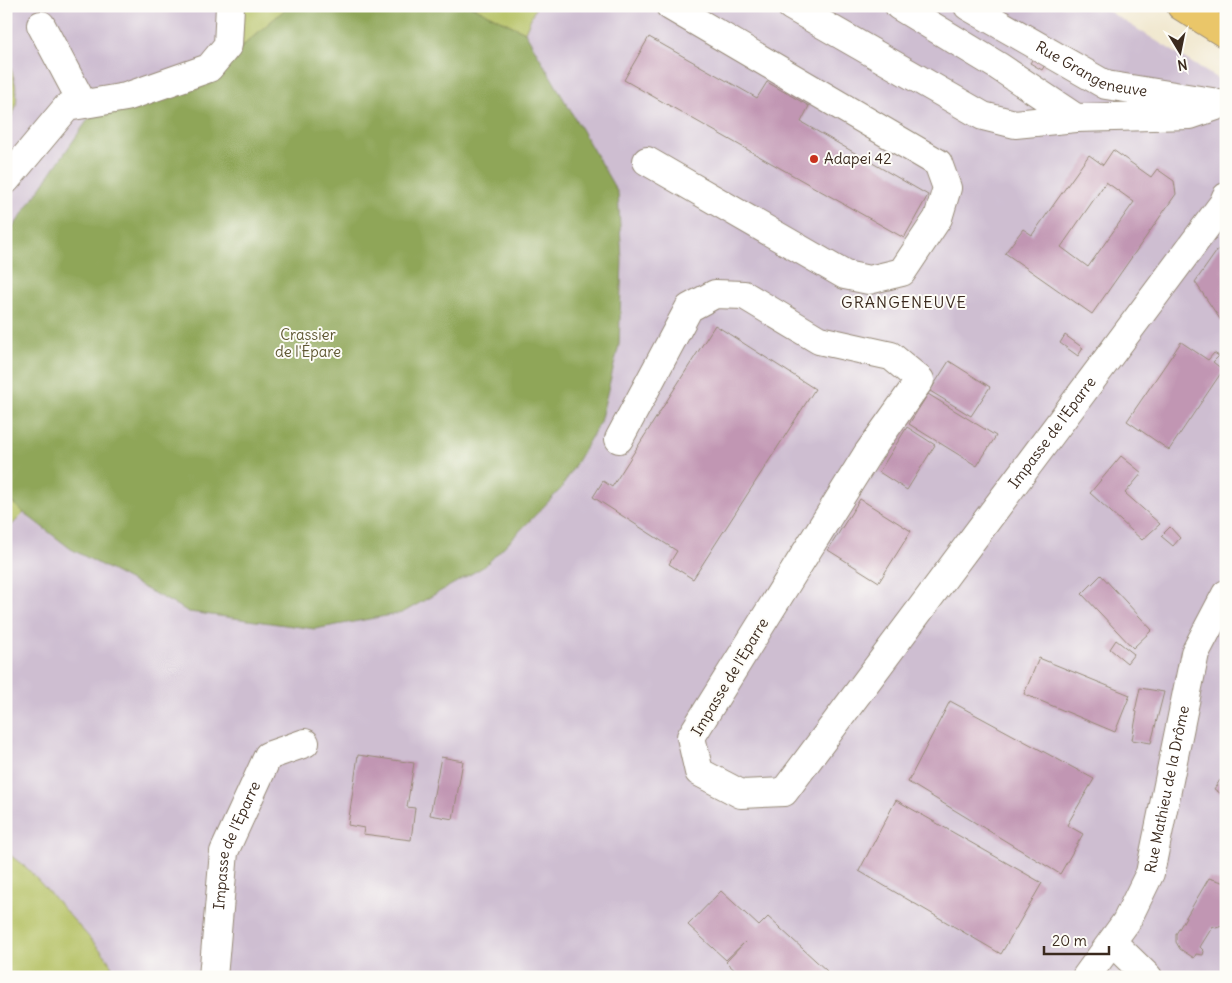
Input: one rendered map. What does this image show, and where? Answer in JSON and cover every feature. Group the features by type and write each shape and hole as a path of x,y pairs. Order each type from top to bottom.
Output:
{"highway":[{"path":"1180,6 1226,34"}],"street":[{"path":"6,180 67,107 126,97 209,68 228,44 230,6"},
{"path":"647,161 845,275 868,280 902,272 938,218 947,188 938,163 670,6"},
{"path":"791,6 983,116 1015,124 1076,118 1190,115 1224,104"},
{"path":"899,6 998,66 1076,118"},
{"name":"Rue Grangeneuve","path":"968,6 1106,84 1224,104"},
{"path":"41,25 83,104"},
{"name":"Impasse de l'Eparre","path":"619,438 689,308 715,294 744,295 820,340 891,356 920,380 868,452 691,737 700,772 741,794 784,792 1224,204 1226,197"},
{"name":"Rue Mathieu de la Drôme","path":"1086,977 1126,922 1150,874 1195,653 1226,594"},
{"name":"Impasse de l'Eparre","path":"213,977 224,852 268,756 305,743"},
{"path":"1112,942 1148,977"}],"shaded area":[{"path":"6,6 239,6 238,50 6,232 6,122 10,119 14,76 6,55"},
{"path":"536,6 1100,6 1226,84 1226,977 118,977 105,955 28,869 6,852 6,531 24,513 71,549 189,612 402,613 485,566 561,489 600,422 619,345 622,260 618,193 525,32"}],"green space":[{"path":"239,6 289,6 238,50"},
{"name":"Crassier de l'Épare","path":"289,6 471,6 525,32 618,193 622,260 619,345 600,422 561,489 485,566 402,613 315,629 189,612 71,549 6,497 6,232 14,226 89,118 186,90 238,50"},
{"path":"471,6 536,6 525,32"},
{"path":"6,55 17,99 12,115 6,122"},
{"path":"6,497 24,513 6,531"},
{"path":"6,852 28,869 105,955 118,977 6,977"}],"building":[{"name":"Adapei 42","path":"649,37 757,98 767,82 809,106 801,122 928,195 904,238 624,80"},
{"path":"1034,57 1046,63 1042,70 1030,63"},
{"path":"1113,150 1151,177 1157,169 1174,181 1176,194 1092,314 1005,253 1023,229 1032,235 1089,155 1103,165","holes":["1106,182 1134,202 1088,267 1061,247"]},
{"path":"1226,238 1226,328 1195,282"},
{"path":"715,325 815,389 693,579 669,564 677,551 593,497 603,481 612,487"},
{"path":"1065,335 1083,348 1078,356 1060,343"},
{"path":"1181,342 1208,360 1214,353 1219,356 1213,362 1223,370 1169,450 1127,421"},
{"path":"949,361 990,387 971,416 930,391"},
{"path":"928,394 996,436 977,466 909,424"},
{"path":"907,427 935,445 907,490 879,472"},
{"path":"1121,456 1142,473 1125,493 1160,524 1142,540 1090,493"},
{"path":"860,499 911,531 879,582 828,550"},
{"path":"1170,527 1180,538 1173,546 1161,536"},
{"path":"1101,575 1152,630 1133,648 1082,594"},
{"path":"1116,640 1134,654 1127,663 1110,649"},
{"path":"1039,658 1130,695 1115,732 1024,694"},
{"path":"1140,688 1164,692 1151,743 1132,740"},
{"path":"950,701 1094,779 1067,825 1083,834 1060,874 908,782"},
{"path":"358,755 414,763 407,807 415,808 411,840 363,834 364,828 348,825"},
{"path":"441,757 463,761 453,819 430,815"},
{"path":"1225,773 1226,791 1223,795 1214,789 1220,780 1223,782"},
{"path":"896,800 1042,883 1001,954 859,871"},
{"path":"1209,878 1226,883 1226,924 1224,923 1216,928 1213,926 1200,947 1204,951 1203,955 1196,954 1194,958 1180,949 1176,942 1176,934"},
{"path":"721,891 759,926 768,917 827,971 821,977 742,977 726,962 745,942 726,960 688,925"}],"place":[{"name":"Adapei 42","path":"814,159"}],"district":[{"name":"GRANGENEUVE","path":"904,302"}]}
